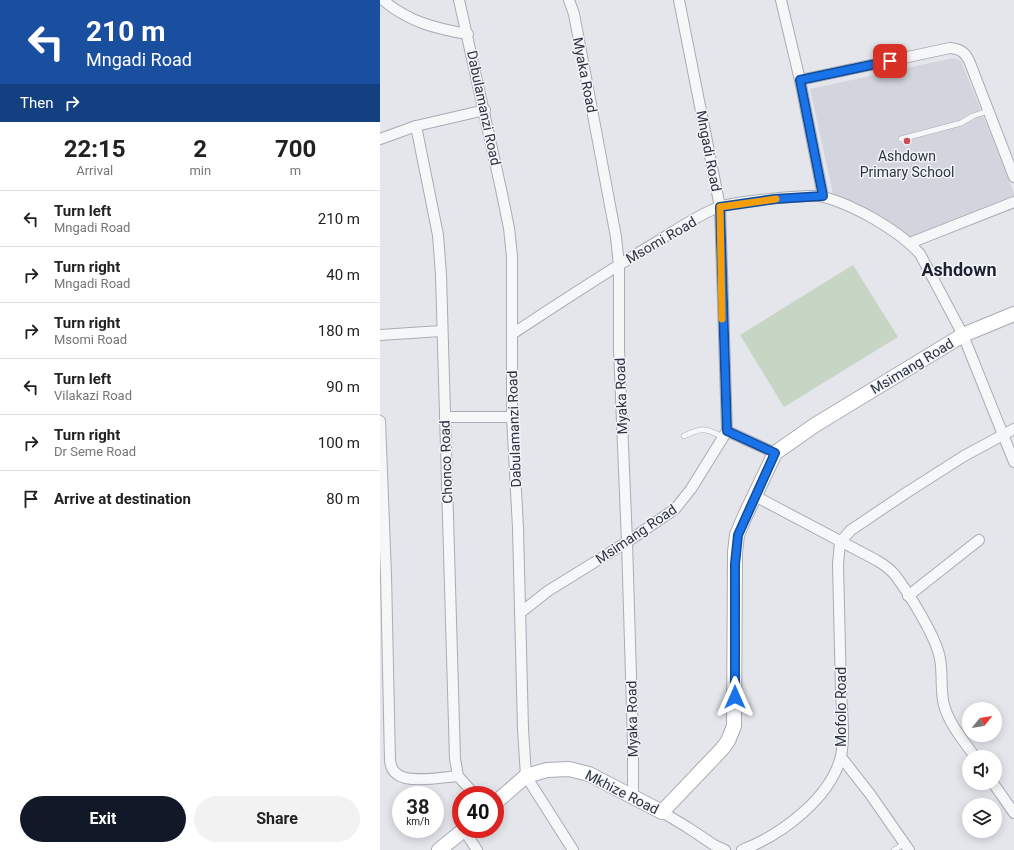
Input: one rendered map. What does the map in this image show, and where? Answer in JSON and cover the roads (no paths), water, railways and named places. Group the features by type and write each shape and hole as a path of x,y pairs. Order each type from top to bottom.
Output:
{"street":[{"path":"383,0 392,8 415,20 444,30 468,34"},
{"name":"Dabulamanzi Road","path":"459,0 485,110 509,228 512,256 512,417 518,528 523,729 526,776 573,850"},
{"name":"Myaka Road","path":"569,0 574,14 609,197 619,265 619,349 628,542 633,796"},
{"name":"Mngadi Road","path":"679,0 720,207 725,434"},
{"path":"781,0 800,80 823,196"},
{"path":"800,80 950,48 959,49 967,56 1014,177"},
{"path":"380,138 416,126 485,110"},
{"name":"Chonco Road","path":"416,126 438,235 441,275 441,331 445,417 454,743 458,776"},
{"name":"Msomi Road","path":"512,334 686,224 720,207 775,199 823,196 848,206 884,226 910,243 920,254 963,335 1014,462"},
{"path":"910,243 1014,202"},
{"name":"Msimang Road","path":"775,453 815,425 963,335 1014,314"},
{"path":"380,335 441,331"},
{"path":"445,417 512,417"},
{"path":"380,421 383,574 388,742 390,761 392,769 401,777 409,779 458,776 467,786"},
{"path":"840,542 851,530 906,493 964,456 1003,433 1014,429"},
{"path":"662,812 722,749 728,741 734,726 736,552 738,535 775,453 725,434"},
{"name":"Msimang Road","path":"520,613 548,591 628,542 676,509 691,489 725,434"},
{"path":"755,496 884,565 895,575 930,632 937,648 940,658 942,695 946,712 970,750"},
{"path":"908,596 979,540"},
{"name":"Mofolo Road","path":"742,850 776,832 814,803 823,793 841,757 842,731 838,564 840,542"},
{"path":"841,757 870,794 907,846"},
{"name":"Mkhize Road","path":"504,794 526,776 542,771 557,769 578,770 633,796 724,850"},
{"path":"998,790 1014,813"},
{"path":"439,850 453,838"},
{"path":"470,838 477,850"}],"lane":[{"path":"901,139 961,123 988,110"},
{"path":"684,436 702,429 725,434"},
{"path":"894,850 907,846"}],"place":[{"name":"Ashdown Primary School","path":"907,141"}],"district":[{"name":"Ashdown","path":"959,270"}]}
